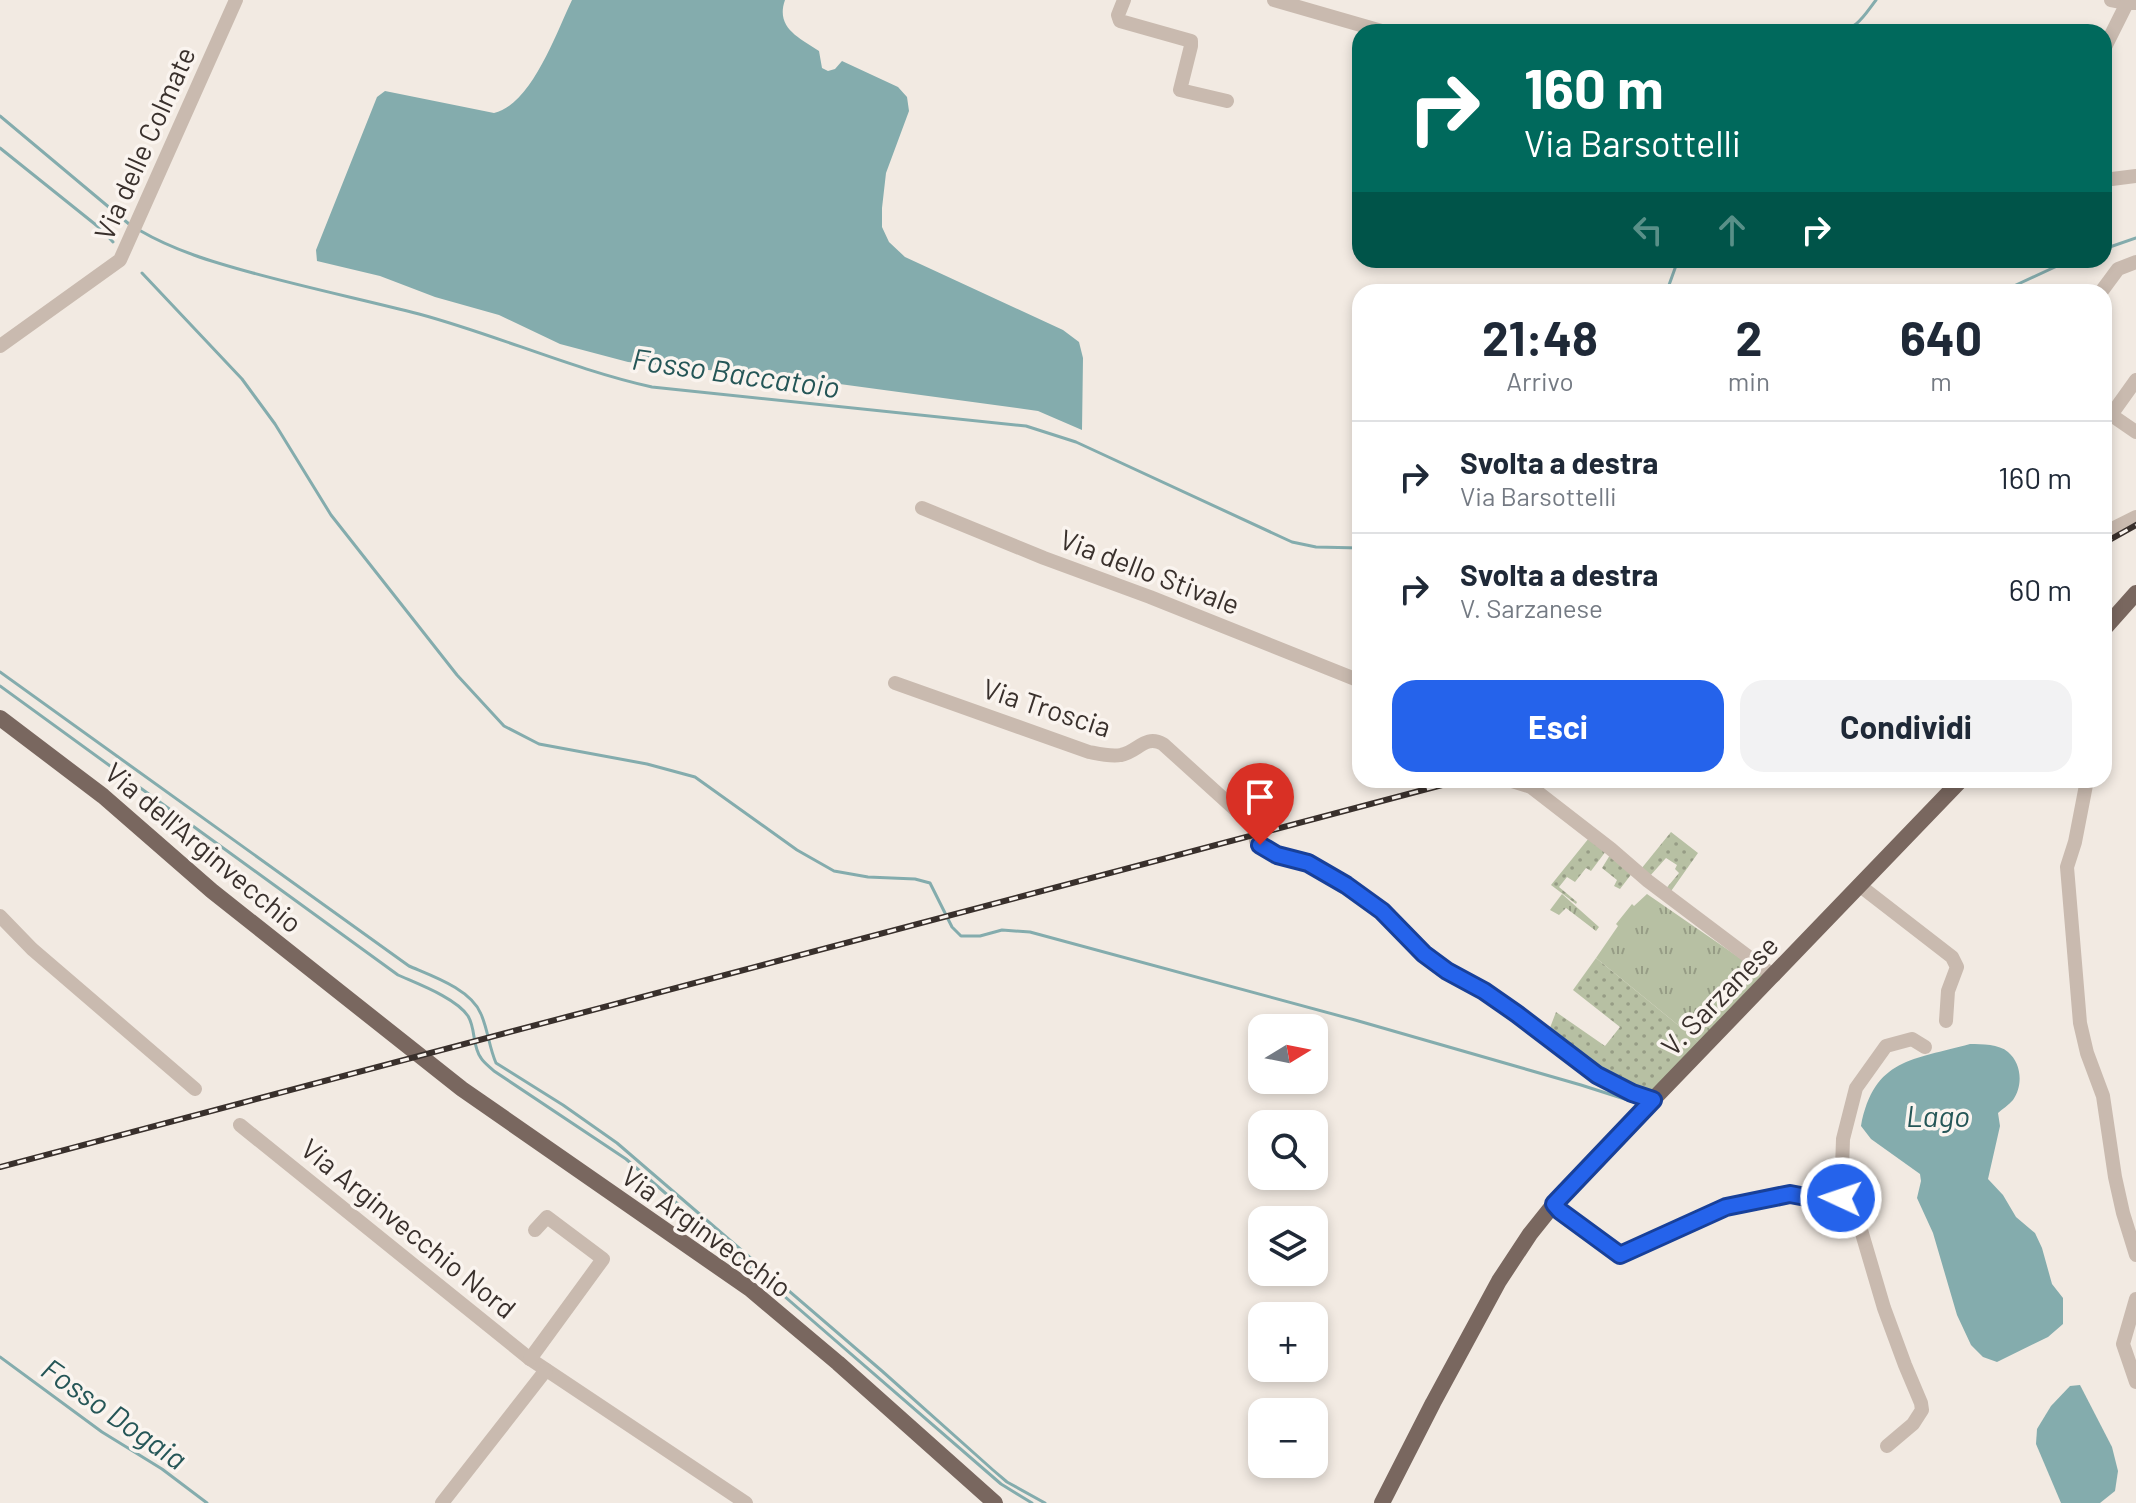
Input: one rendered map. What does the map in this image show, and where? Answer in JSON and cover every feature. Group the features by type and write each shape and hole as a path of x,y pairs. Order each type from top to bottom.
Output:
{"main road":[{"path":"2112,620 2136,593"},
{"name":"Via dell'Arginvecchio","path":"0,718 103,796 212,891 372,1019"},
{"name":"V. Sarzanese","path":"1382,1503 1499,1281 1530,1234 1554,1204 1953,788"},
{"name":"Via Arginvecchio","path":"372,1019 462,1089 750,1289 995,1503"}],"street":[{"name":"Via delle Colmate","path":"0,346 120,260 236,0"},
{"path":"1124,0 1118,15 1120,21 1191,41 1180,90 1227,101"},
{"path":"1274,0 1357,24"},
{"path":"2111,0 2132,3 2112,36"},
{"path":"2112,179 2136,176"},
{"path":"2107,284 2118,269 2136,262"},
{"path":"2112,408 2136,380"},
{"path":"2112,416 2136,432"},
{"name":"Via dello Stivale","path":"922,508 1352,678"},
{"path":"2112,529 2136,517"},
{"name":"Via Troscia","path":"895,683 1089,752 1115,756 1127,754 1146,741 1155,740 1248,821"},
{"path":"1532,788 1774,976"},
{"path":"2085,788 2067,867 2080,1023 2103,1096 2118,1189 2136,1255"},
{"path":"1256,841 1277,855 1308,863 1346,885 1382,911 1424,954 1447,971 1484,991 1597,1075 1653,1100"},
{"path":"1859,885 1952,957 1957,967 1948,991 1946,1021"},
{"path":"0,916 32,949 195,1089"},
{"path":"1838,1203 1841,1198 1843,1139 1856,1088 1886,1046 1912,1039 1925,1047"},
{"name":"Via Arginvecchio Nord","path":"240,1125 530,1359 746,1503"},
{"path":"1554,1204 1620,1255 1726,1207 1790,1194 1838,1203 1861,1230 1884,1308 1921,1403 1922,1410 1913,1424 1887,1446"},
{"path":"530,1359 603,1259 547,1217 535,1230"},
{"path":"2136,1299 2123,1344 2136,1382"},
{"path":"442,1503 546,1370"}],"green space":[{"path":"1671,832 1698,853 1669,894 1664,891 1679,873 1675,869 1677,865 1666,858 1649,877 1641,869"},
{"path":"1589,838 1606,851 1591,871 1586,868 1575,882 1567,877 1559,887 1576,904 1551,885"},
{"path":"1610,855 1633,872 1620,889 1614,886 1617,880 1602,868"},
{"path":"1562,894 1599,927 1596,931 1566,908 1559,915 1550,910"},
{"path":"1647,894 1763,974 1700,1043 1596,958 1618,926 1616,924 1632,904 1634,906"},
{"path":"1596,958 1700,1043 1649,1095 1600,1072 1548,1033 1556,1012 1605,1046 1620,1027 1573,990"}],"water":[{"path":"572,0 785,0 783,18 786,25 797,37 819,51 822,68 828,71 835,69 842,61 898,87 907,97 909,111 886,173 882,227 889,242 905,257 1063,330 1079,342 1083,358 1082,430 1038,411 810,380 628,362 560,344 499,315 435,297 380,276 317,261 316,250 377,97 385,91 494,113 508,107 520,96 541,66"},
{"name":"Lago","path":"1970,1044 2000,1047 2016,1063 2020,1082 2011,1102 1998,1113 2000,1126 1988,1179 2003,1195 2016,1217 2035,1233 2052,1284 2063,1298 2063,1324 2048,1337 1997,1362 1983,1357 1971,1345 1957,1315 1933,1233 1917,1198 1920,1174 1871,1139 1861,1126 1867,1104 1886,1074 1914,1059"},
{"path":"2080,1385 2112,1447 2118,1471 2115,1491 2100,1503 2061,1503 2036,1444 2037,1429 2051,1406 2070,1386"}],"waterway":[{"path":"1855,24 1876,0"},
{"name":"Fosso Baccatoio","path":"0,116 129,224"},
{"path":"0,148 113,242"},
{"name":"Fosso Baccatoio","path":"139,230 180,250 223,265 419,314 652,387 1026,426 1076,442 1292,542 1316,547 1352,548"},
{"name":"Fosso Baccatoio","path":"2112,246 2136,238"},
{"path":"1669,284 1675,268"},
{"name":"Fosso Baccatoio","path":"2018,284 2053,268"},
{"path":"142,273 242,379 275,424 331,515 457,675 504,726 539,744 647,764 695,777 797,850 834,871 930,883 952,927 961,936 980,936 1002,930 1030,932 1355,1020 1634,1102"},
{"path":"0,672 409,966 450,984 469,997 481,1014 496,1063 617,1143 1007,1482 1045,1503"},
{"path":"0,686 398,975 455,1003 468,1016 478,1053 494,1071 626,1159 1001,1484 1032,1503"},
{"name":"Fosso Dogaia","path":"0,1357 102,1432 162,1469 207,1503"}],"railway":[{"path":"2112,538 2136,525"},
{"path":"0,1167 1431,788"}],"route":[{"path":"1260,845 1277,855 1308,863 1346,885 1382,911 1424,954 1447,971 1484,991 1597,1075 1653,1100 1554,1204 1620,1255 1726,1207 1790,1194 1838,1203 1841,1198"}]}
